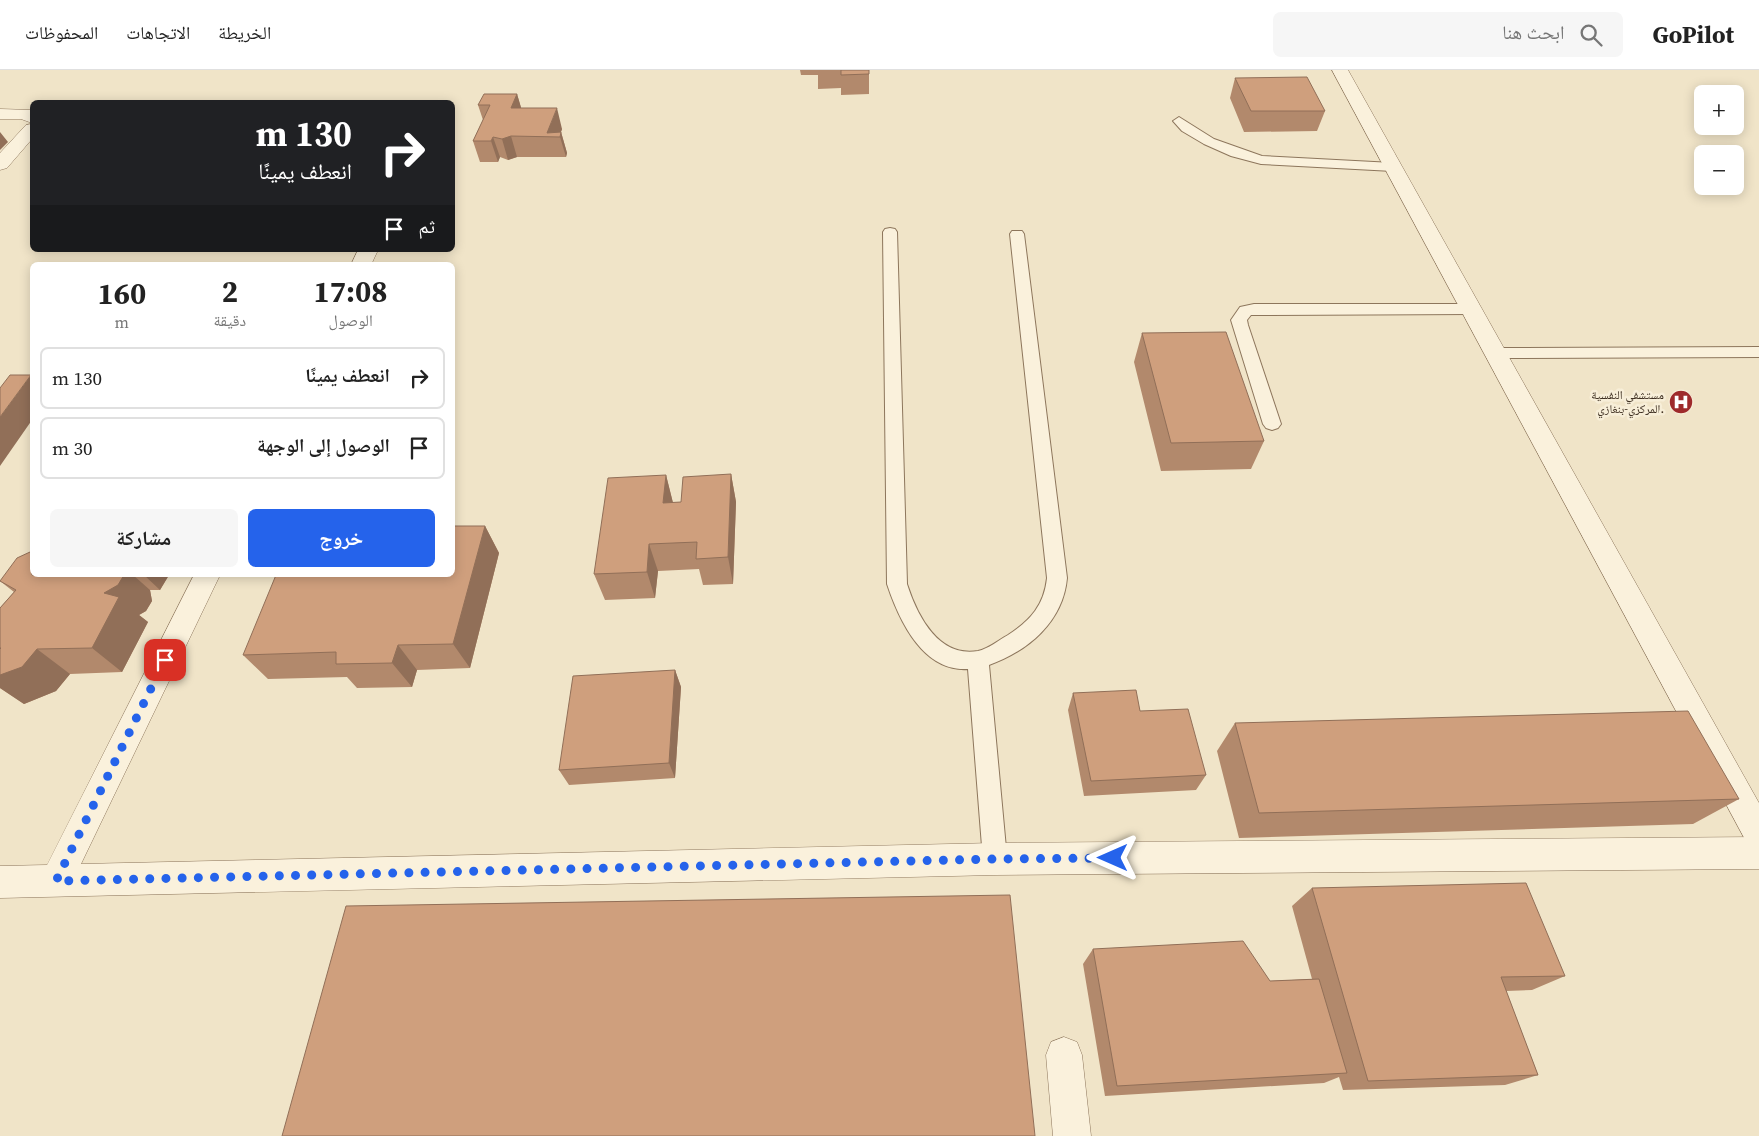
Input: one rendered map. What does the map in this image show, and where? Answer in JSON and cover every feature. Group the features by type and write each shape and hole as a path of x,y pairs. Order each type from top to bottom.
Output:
{"street":[{"path":"1340,70 1759,834"},
{"path":"0,114 17,113 30,117"},
{"path":"0,164 30,131"},
{"path":"56,881 207,577"},
{"path":"0,882 995,859 1759,853"},
{"path":"1064,1055 1072,1136"}],"lane":[{"path":"1179,121 1192,132 1251,159 1393,167"},
{"path":"890,232 897,584 902,603 911,621 934,649 962,661 978,660 1004,648 1033,629 1045,617 1052,605 1056,592 1057,578 1017,234"},
{"path":"1272,424 1240,325 1239,320 1246,312 1254,309 1472,309"},
{"path":"1496,353 1759,352"},
{"path":"978,660 995,859"}],"building":[{"path":"841,70 869,70 869,74 841,75"},
{"path":"1307,77 1325,111 1251,111 1235,78"},
{"path":"484,94 517,94 511,108 557,108 547,133 561,132 560,137 511,136 502,139 493,137 491,141 473,141 490,105 478,105"},
{"path":"1226,332 1264,441 1171,443 1142,333"},
{"path":"10,375 30,375 0,417 0,388"},
{"path":"731,474 728,557 696,559 697,542 649,544 647,572 594,574 608,478 666,475 663,503 681,502 683,477"},
{"path":"455,526 485,526 453,644 398,645 392,663 336,664 336,652 243,655 275,577 455,577"},
{"path":"30,552 30,577 123,577 118,585 104,593 119,597 92,648 37,649 22,667 0,675 0,608 16,590 0,581 17,558"},
{"path":"675,670 669,763 559,770 573,676"},
{"path":"1136,690 1140,711 1188,709 1206,775 1091,781 1073,693"},
{"path":"1688,711 1739,799 1259,813 1235,723"},
{"path":"1526,883 1565,976 1501,977 1538,1075 1368,1081 1312,888"},
{"path":"1010,895 1035,1136 282,1136 346,906"},
{"path":"1243,941 1270,981 1319,979 1347,1073 1117,1086 1093,949"}],"place":[{"name":"مستشفي النفسية المركزي-بنغازي.","path":"1681,402"}],"route":[{"path":"165,660 56,881 995,859 1113,858"}]}
